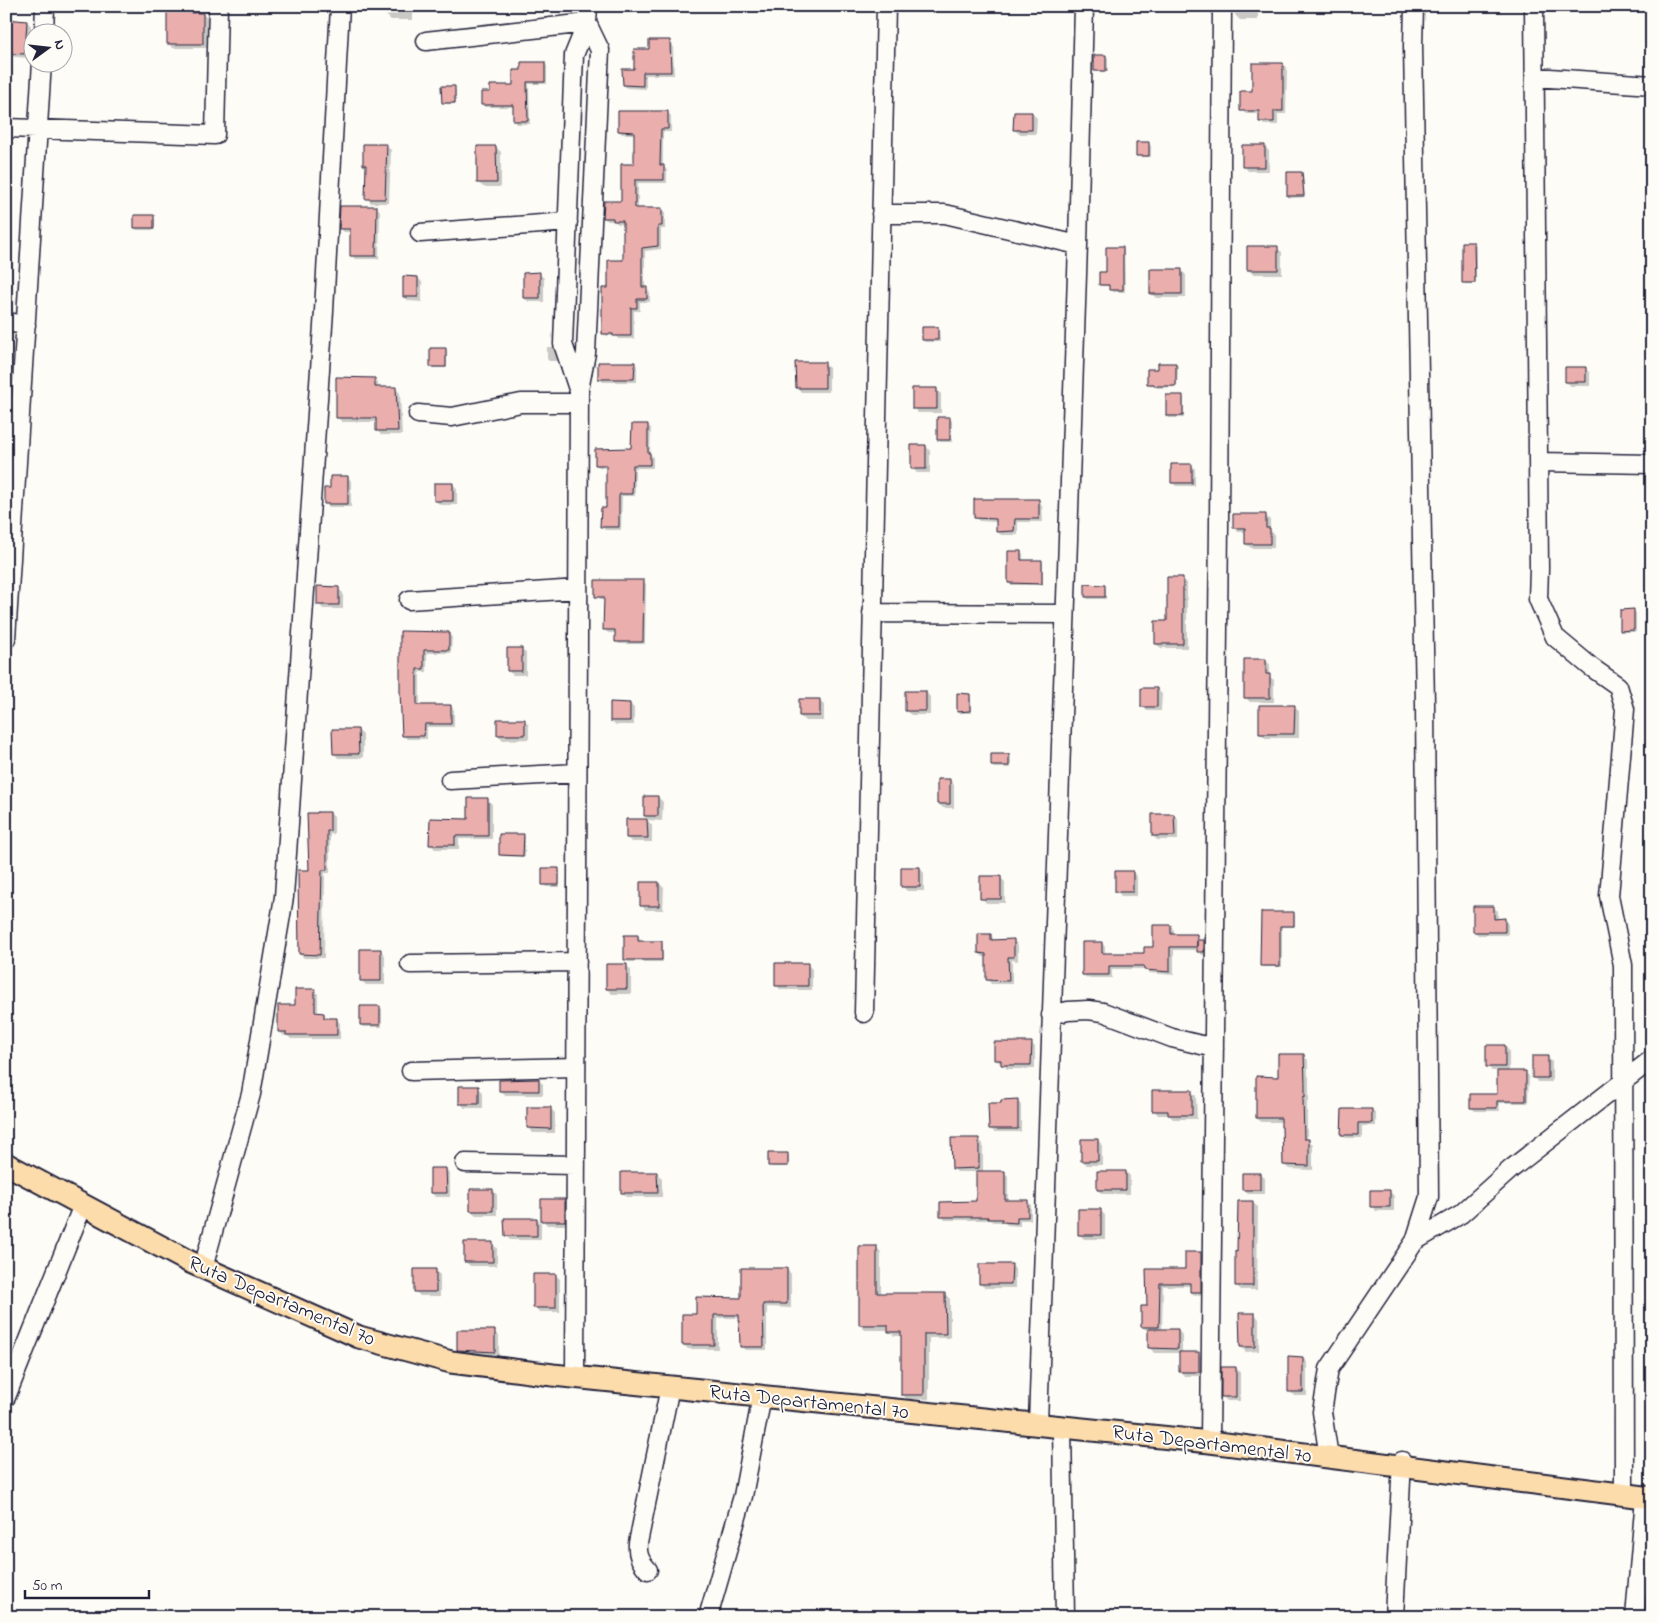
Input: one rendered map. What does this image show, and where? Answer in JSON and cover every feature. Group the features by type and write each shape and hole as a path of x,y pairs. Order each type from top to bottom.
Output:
{"main road":[{"name":"Ruta Departamental 70","path":"6,1164 203,1268 359,1337 451,1362 670,1387 1210,1442 1402,1464 1640,1496"}],"street":[{"path":"44,22 45,6"},
{"path":"6,128 215,135 218,6"},
{"path":"203,1268 251,1094 284,897 324,321 340,6"},
{"path":"864,1013 886,6"},
{"path":"1038,1424 1078,244 1084,6"},
{"path":"1210,1442 1222,6"},
{"path":"1329,1457 1322,1412 1329,1369 1415,1241 1429,1197 1425,704 1413,46 1414,6"},
{"path":"1534,6 1538,599 1555,637 1591,668 1618,686 1625,709 1609,896 1623,965 1623,1082 1640,1496 1635,1617"},
{"path":"426,41 587,14"},
{"path":"578,397 563,344 574,56 587,14"},
{"path":"576,1377 578,397 586,354 600,50 587,14"},
{"path":"6,639 11,493 26,325 41,72"},
{"path":"1535,77 1652,85"},
{"path":"881,214 945,214 1078,244"},
{"path":"420,233 568,222"},
{"path":"6,322 26,325"},
{"path":"418,414 452,417 520,402 578,397"},
{"path":"1538,462 1652,464"},
{"path":"409,600 578,589"},
{"path":"872,613 1065,614"},
{"path":"450,780 577,774"},
{"path":"410,964 577,962"},
{"path":"1051,1015 1068,1011 1088,1010 1103,1012 1172,1038 1214,1048"},
{"path":"1415,1241 1461,1214 1511,1169 1652,1059"},
{"path":"411,1071 576,1067"},
{"path":"465,1163 576,1165"},
{"path":"6,1397 84,1205"},
{"path":"648,1570 641,1561 638,1543 670,1387"},
{"path":"708,1617 743,1496 762,1396"},
{"path":"1062,1426 1065,1617"},
{"path":"1394,1617 1402,1464"}],"building":[{"path":"167,12 203,13 203,44 167,44"},
{"path":"6,19 27,21 22,22 22,54 6,53"},
{"path":"649,40 670,40 671,72 643,72 643,86 623,85 622,69 634,69 634,49 649,49"},
{"path":"1094,55 1106,55 1106,71 1094,71"},
{"path":"521,62 545,62 545,82 527,82 528,121 513,121 513,105 481,105 481,92 490,92 490,85 513,85 513,70 521,70"},
{"path":"1252,63 1283,63 1283,111 1274,111 1274,122 1259,122 1259,111 1240,111 1240,91 1252,91"},
{"path":"441,86 455,86 455,103 442,103"},
{"path":"618,111 668,111 668,129 661,129 660,165 664,165 664,180 635,180 635,208 662,208 662,226 658,226 658,246 642,248 642,287 647,287 647,299 637,299 637,308 631,308 631,336 602,334 602,288 608,288 608,260 623,260 623,221 603,218 604,201 621,201 621,164 634,164 634,132 618,131"},
{"path":"1014,112 1032,112 1032,130 1013,130"},
{"path":"1136,142 1149,142 1149,156 1136,156"},
{"path":"363,144 387,144 385,199 365,199 366,165 363,165"},
{"path":"1242,145 1265,145 1265,167 1242,167"},
{"path":"477,146 496,146 497,183 477,183"},
{"path":"1287,172 1302,172 1304,196 1287,196"},
{"path":"340,206 377,206 376,256 350,256 350,229 339,229"},
{"path":"134,215 154,215 154,228 134,228"},
{"path":"1462,242 1474,242 1475,283 1462,283"},
{"path":"1247,246 1278,246 1278,270 1247,270"},
{"path":"1106,247 1123,247 1123,290 1109,290 1109,285 1099,285 1099,272 1106,272"},
{"path":"1150,269 1182,269 1182,294 1150,294"},
{"path":"540,272 540,298 523,298 523,273"},
{"path":"403,276 418,277 418,297 403,297"},
{"path":"922,327 938,327 938,340 922,340"},
{"path":"430,348 446,348 446,367 430,367"},
{"path":"598,362 635,362 634,379 598,379"},
{"path":"795,362 825,362 825,388 796,388"},
{"path":"1158,363 1176,363 1176,386 1154,386 1154,384 1147,384 1147,369 1158,369"},
{"path":"1565,367 1586,367 1586,382 1565,382"},
{"path":"336,377 375,378 375,387 396,387 398,431 376,431 376,418 336,418"},
{"path":"912,388 937,388 937,409 912,409"},
{"path":"1166,395 1183,395 1183,416 1166,416"},
{"path":"937,417 950,417 950,440 937,440"},
{"path":"632,424 648,424 650,465 633,465 632,494 620,494 619,496 619,527 600,527 601,508 606,508 606,465 595,465 595,449 631,448"},
{"path":"911,445 926,445 926,469 911,469"},
{"path":"1171,464 1192,464 1192,483 1171,483"},
{"path":"330,476 348,476 348,504 324,504 324,488 330,488"},
{"path":"434,483 453,483 453,501 434,501"},
{"path":"974,499 1039,499 1039,519 1015,519 1014,531 996,532 996,519 974,518"},
{"path":"1233,514 1266,514 1266,528 1270,528 1270,544 1245,544 1245,528 1233,528"},
{"path":"1008,551 1021,551 1021,560 1042,560 1042,584 1008,583"},
{"path":"1167,577 1183,577 1183,644 1155,644 1155,621 1167,621"},
{"path":"595,580 644,580 643,642 615,642 615,630 603,630 604,597 595,597"},
{"path":"1085,584 1105,585 1105,597 1085,597"},
{"path":"317,586 339,587 339,605 317,605"},
{"path":"1634,609 1634,630 1620,631 1620,610"},
{"path":"400,631 449,632 449,650 424,650 424,669 417,669 417,705 451,705 451,724 425,724 424,736 402,736"},
{"path":"507,648 522,648 522,671 507,671"},
{"path":"1244,659 1266,659 1266,674 1270,674 1270,698 1244,698"},
{"path":"1141,688 1157,688 1157,707 1141,707"},
{"path":"905,691 926,691 926,711 905,711"},
{"path":"957,693 970,694 970,711 957,712"},
{"path":"799,699 820,699 820,716 799,716"},
{"path":"610,702 630,703 630,721 610,721"},
{"path":"1259,705 1295,705 1294,734 1259,734"},
{"path":"497,719 525,719 525,735 497,735"},
{"path":"332,729 358,729 359,754 333,754"},
{"path":"991,754 1009,754 1009,766 991,766"},
{"path":"937,779 950,779 950,804 937,804"},
{"path":"644,796 658,796 658,816 644,816"},
{"path":"468,798 488,798 488,836 455,836 455,845 429,845 430,818 468,819"},
{"path":"330,812 330,831 327,831 327,870 322,870 320,955 299,954 298,870 309,870 307,813"},
{"path":"1152,814 1174,814 1175,836 1152,836"},
{"path":"626,819 647,819 648,838 626,838"},
{"path":"499,834 524,834 523,856 499,855"},
{"path":"901,867 920,867 920,887 901,887"},
{"path":"542,868 559,868 559,885 542,885"},
{"path":"1115,871 1133,871 1133,892 1115,892"},
{"path":"980,876 1001,876 1001,899 980,899"},
{"path":"640,882 659,882 659,906 640,906"},
{"path":"1473,906 1494,906 1494,919 1505,918 1505,932 1473,932"},
{"path":"1261,912 1294,912 1294,926 1280,926 1280,966 1260,966"},
{"path":"1153,925 1171,925 1171,934 1197,934 1197,940 1204,940 1204,952 1197,952 1197,947 1170,947 1170,972 1144,970 1144,966 1109,966 1109,975 1082,975 1082,942 1102,942 1102,953 1144,953 1144,947 1153,947"},
{"path":"978,934 991,934 991,940 1014,939 1014,957 1008,957 1009,981 986,980 986,954 978,953"},
{"path":"624,935 638,935 638,941 662,941 662,960 624,960"},
{"path":"360,949 381,949 381,981 360,981"},
{"path":"775,963 808,963 808,986 775,986"},
{"path":"606,964 627,964 627,989 606,989"},
{"path":"295,989 315,989 315,1012 324,1013 324,1018 337,1018 337,1035 286,1035 286,1032 278,1032 278,1005 295,1005"},
{"path":"360,1006 380,1006 380,1025 360,1025"},
{"path":"994,1042 1032,1042 1031,1065 1001,1065 1001,1060 994,1060"},
{"path":"1486,1045 1505,1045 1505,1067 1486,1067"},
{"path":"1278,1054 1304,1054 1304,1139 1309,1139 1309,1166 1283,1165 1281,1118 1256,1118 1256,1076 1278,1077"},
{"path":"1532,1056 1548,1056 1548,1078 1532,1078"},
{"path":"1497,1071 1526,1071 1526,1101 1497,1101 1497,1108 1470,1108 1470,1094 1497,1094"},
{"path":"539,1079 539,1091 499,1091 499,1080"},
{"path":"459,1086 479,1086 479,1104 459,1104"},
{"path":"1152,1090 1192,1090 1192,1115 1168,1115 1168,1111 1152,1111"},
{"path":"1018,1099 1018,1129 989,1129 988,1103 1001,1103 1001,1100"},
{"path":"527,1107 551,1107 551,1129 527,1128"},
{"path":"1342,1109 1372,1109 1372,1123 1358,1123 1358,1135 1341,1135"},
{"path":"951,1138 979,1138 979,1168 952,1169"},
{"path":"1081,1139 1098,1139 1098,1161 1081,1161"},
{"path":"768,1153 788,1153 788,1166 768,1166"},
{"path":"430,1168 446,1168 447,1193 430,1193"},
{"path":"976,1171 1005,1171 1005,1200 1028,1200 1028,1217 1017,1217 1017,1223 1002,1222 1002,1219 988,1219 988,1217 940,1217 940,1202 976,1201"},
{"path":"1097,1171 1126,1171 1126,1190 1097,1190"},
{"path":"621,1172 657,1172 658,1193 621,1193"},
{"path":"1242,1173 1260,1173 1260,1190 1242,1190"},
{"path":"470,1189 493,1189 493,1211 470,1211"},
{"path":"1370,1190 1390,1190 1390,1207 1370,1207"},
{"path":"541,1199 565,1199 565,1221 541,1221"},
{"path":"1238,1201 1253,1201 1253,1286 1235,1286"},
{"path":"1078,1209 1101,1209 1101,1235 1078,1235"},
{"path":"504,1218 537,1218 537,1236 505,1236"},
{"path":"464,1242 493,1242 493,1262 464,1262"},
{"path":"859,1246 877,1246 877,1293 945,1293 946,1334 924,1334 924,1395 901,1395 901,1332 888,1332 888,1325 859,1325"},
{"path":"1185,1252 1201,1252 1201,1292 1190,1292 1190,1283 1160,1283 1159,1327 1141,1327 1141,1306 1147,1306 1146,1269 1185,1269"},
{"path":"979,1264 1012,1264 1011,1284 979,1284"},
{"path":"741,1268 787,1268 787,1304 763,1304 764,1347 740,1347 739,1315 714,1315 714,1345 682,1345 682,1314 696,1314 696,1297 741,1298"},
{"path":"414,1269 436,1269 436,1292 414,1292"},
{"path":"533,1274 556,1274 556,1308 533,1308"},
{"path":"1239,1313 1255,1313 1255,1347 1240,1347"},
{"path":"1148,1329 1178,1329 1178,1349 1148,1348"},
{"path":"457,1330 495,1330 495,1352 457,1350"},
{"path":"1179,1352 1199,1352 1199,1372 1179,1372"},
{"path":"1288,1356 1303,1357 1303,1392 1288,1392"},
{"path":"1221,1367 1236,1367 1236,1397 1221,1397"}]}
